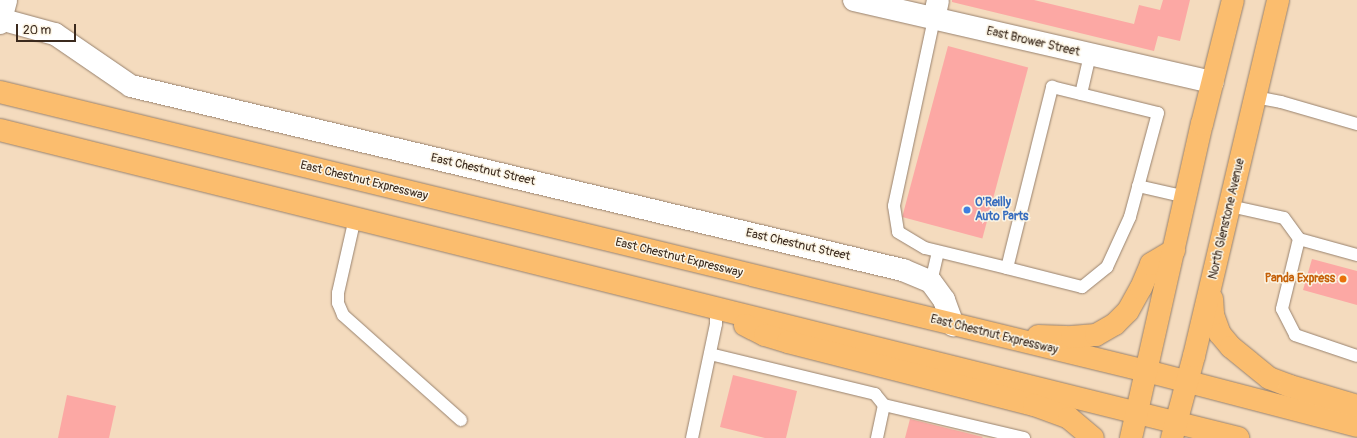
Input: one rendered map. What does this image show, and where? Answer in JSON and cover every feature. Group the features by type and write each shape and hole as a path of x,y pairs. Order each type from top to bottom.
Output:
{"main road":[{"path":"1131,438 1233,0"},
{"name":"North Glenstone Avenue","path":"1174,430 1188,383 1278,0"},
{"name":"East Chestnut Expressway","path":"0,92 997,336 1146,371 1357,426"},
{"path":"0,131 1137,412 1174,430 1238,438"},
{"path":"997,336 1072,337 1096,335 1115,324 1128,311 1141,288 1151,264 1174,250"},
{"path":"1212,283 1213,315 1220,334 1245,360 1269,378 1290,386 1357,406"},
{"path":"710,306 765,335 1034,405 1069,418 1094,438"}],"street":[{"name":"East Brower Street","path":"854,0 936,10 1090,55 1213,82"},
{"name":"East Chestnut Street","path":"2,15 54,34 131,86 896,268 931,282"},
{"path":"931,282 944,300 953,325"}],"lane":[{"path":"936,10 894,206 898,232 926,248 1082,287 1107,268 1130,217 1158,113 1052,87 1007,268"},
{"path":"1081,94 1090,55"},
{"path":"1255,97 1281,102 1357,124"},
{"path":"1138,186 1186,197"},
{"path":"1230,206 1284,218 1299,239 1357,255"},
{"path":"355,218 338,293 338,303 343,315 461,420"},
{"path":"1299,239 1282,309 1295,335 1357,356"},
{"path":"931,282 938,252"},
{"path":"692,438 716,324 716,314 710,306"},
{"path":"710,354 875,394 884,405 1024,438"},
{"path":"877,438 884,405"}],"building":[{"path":"952,0 1034,0 1134,24 1139,5 1160,10 1163,0 1190,0 1180,41 1158,36 1154,51 952,2"},
{"path":"948,46 1028,67 982,238 902,217"},
{"path":"1312,259 1357,271 1357,305 1303,290"},
{"path":"733,375 797,391 786,438 765,438 720,427"},
{"path":"67,395 116,406 109,438 58,438"},
{"path":"910,419 983,437 905,438"}],"place":[{"name":"O'Reilly Auto Parts","path":"967,210"},
{"name":"Panda Express","path":"1343,279"}]}
